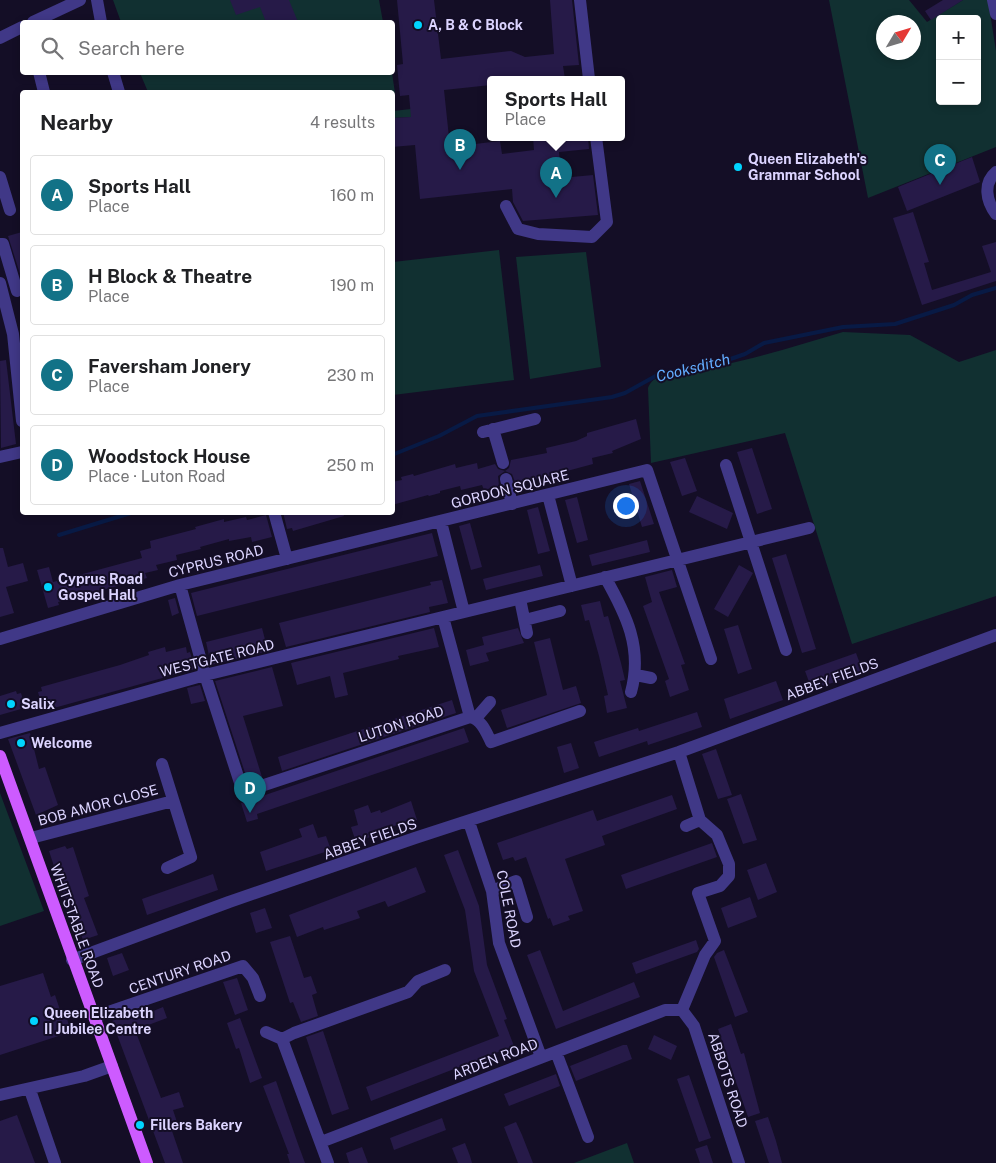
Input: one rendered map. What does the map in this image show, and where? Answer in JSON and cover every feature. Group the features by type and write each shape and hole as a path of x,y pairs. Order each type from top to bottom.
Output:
{"main road":[{"name":"WHITSTABLE ROAD","path":"0,756 31,838 72,960 147,1163"}],"street":[{"path":"52,18 80,0"},
{"path":"96,0 101,20"},
{"path":"580,0 590,76"},
{"path":"993,0 996,14"},
{"path":"0,38 20,28"},
{"path":"40,75 44,90"},
{"path":"114,75 119,90"},
{"path":"506,206 518,229 538,234 592,237 607,222 597,141"},
{"path":"996,172 991,176 987,186 992,209 996,214"},
{"path":"0,177 3,196 10,210"},
{"path":"0,244 3,244 20,291 3,296"},
{"path":"0,283 18,351 20,386"},
{"path":"503,462 488,430 535,419"},
{"path":"0,457 20,452"},
{"path":"726,465 786,650"},
{"name":"GORDON SQUARE","path":"464,612 441,522 648,470 678,560"},
{"path":"506,479 512,504"},
{"path":"548,495 572,586"},
{"path":"275,515 287,559"},
{"name":"CYPRUS ROAD","path":"0,640 180,585 441,522"},
{"path":"580,711 491,742 483,725 473,718 443,617 809,528"},
{"path":"678,560 711,660"},
{"path":"605,577 620,603 632,631 636,654 636,675 631,692"},
{"path":"180,585 205,675"},
{"path":"520,599 526,627 560,611"},
{"name":"WESTGATE ROAD","path":"0,733 205,675 443,617"},
{"name":"ABBEY FIELDS","path":"72,960 229,902 415,838 469,822 679,752 996,635"},
{"name":"LUTON ROAD","path":"205,675 243,792 473,718"},
{"path":"636,675 651,678"},
{"path":"473,718 490,702"},
{"path":"679,752 700,820 717,835 730,864 729,876 720,886 698,893 715,941 705,954 682,1010"},
{"name":"BOB AMOR CLOSE","path":"162,764 191,857 167,868"},
{"name":"BOB AMOR CLOSE","path":"31,838 173,800"},
{"path":"686,826 700,820"},
{"name":"COLE ROAD","path":"469,822 492,891 499,943 541,1057"},
{"path":"492,891 516,881 527,917"},
{"name":"CENTURY ROAD","path":"94,1017 243,966 253,978 260,996"},
{"path":"282,1039 408,992 418,980 445,970"},
{"name":"ARDEN ROAD","path":"321,1142 665,1010 682,1010"},
{"name":"ABBOTS ROAD","path":"682,1010 694,1026 739,1163"},
{"path":"266,1032 282,1039 328,1163"},
{"path":"556,1052 588,1137"},
{"path":"0,1095 30,1090 84,1076 112,1066"},
{"path":"30,1090 55,1163"}],"green space":[{"path":"113,0 379,0 383,20 120,20"},
{"path":"829,0 909,0 927,22 936,16 936,105 981,105 981,15 938,15 963,0 988,0 996,51 996,147 868,198"},
{"path":"141,75 392,75 395,90 147,90"},
{"path":"411,109 411,117 395,118 395,111"},
{"path":"499,250 514,380 395,395 395,262"},
{"path":"586,252 601,367 530,379 516,257"},
{"path":"843,332 910,335 959,362 996,350 996,596 852,644 785,433 651,463 648,388 653,380 666,375 742,360"},
{"path":"0,793 44,911 0,926"},
{"path":"627,1143 634,1163 574,1163"}],"building":[{"path":"230,0 289,0 297,20 265,20 260,7 236,15"},
{"path":"397,0 434,0 441,59 511,51 525,57 554,54 550,0 572,0 579,65 563,66 565,76 487,76 487,85 444,90 450,147 500,141 502,154 534,150 533,141 588,141 589,149 559,152 561,178 593,175 598,215 523,221 513,202 512,189 420,199 415,145 395,147 395,118 411,117 409,95 400,96 397,65 403,64"},
{"path":"943,0 963,0 936,15 931,20 925,11"},
{"path":"972,157 980,182 907,211 898,187"},
{"path":"913,212 929,262 924,263 932,290 991,272 982,246 996,242 996,281 922,305 893,218"},
{"path":"20,233 20,274 8,236"},
{"path":"6,360 16,444 1,448 0,361"},
{"path":"636,419 641,439 612,451 613,453 592,458 593,464 541,478 515,482 512,474 505,471 509,468 511,460 547,453 546,448 576,441 587,436 587,433"},
{"path":"752,448 772,509 757,514 737,452"},
{"path":"685,458 697,491 682,496 670,462"},
{"path":"477,463 478,469 495,464 498,469 505,471 498,476 499,486 484,490 482,485 461,490 460,486 395,504 395,481 402,480 401,477 413,474 414,476 455,464 456,468"},
{"path":"640,481 654,524 642,527 629,484"},
{"path":"697,496 733,513 727,529 689,512"},
{"path":"577,497 588,540 577,543 565,500"},
{"path":"538,507 550,551 538,554 527,510"},
{"path":"266,515 272,537 252,542 251,537 229,541 229,539 200,547 201,549 176,555 177,560 156,565 158,570 145,573 147,578 58,602 59,605 48,608 37,570 49,567 53,582 142,558 140,551 151,548 150,541 196,529 195,527 224,519 224,522 246,517 247,520"},
{"path":"284,515 344,516 293,531 292,528 287,529"},
{"path":"470,523 482,567 471,570 459,526"},
{"path":"432,533 438,556 197,616 191,593"},
{"path":"647,540 650,552 592,566 589,555"},
{"path":"0,548 3,548 8,567 23,563 28,581 6,587 14,613 0,617"},
{"path":"786,554 816,649 802,653 772,558"},
{"path":"540,565 543,576 486,590 483,579"},
{"path":"739,565 753,573 728,617 714,609"},
{"path":"672,570 677,587 659,592 685,664 681,665 689,690 670,697 665,681 669,679 643,606 652,602 645,577"},
{"path":"442,580 448,603 429,607 430,612 286,647 279,623 431,585 430,582"},
{"path":"175,598 179,613 172,616 168,600"},
{"path":"600,601 604,617 608,616 621,663 625,680 620,681 627,708 607,713 604,696 608,695 599,656 589,620 585,621 581,605"},
{"path":"738,625 752,669 738,674 724,629"},
{"path":"262,628 268,651 211,665 206,642"},
{"path":"434,628 439,647 398,656 399,659 343,673 348,695 335,698 330,676 297,685 291,663"},
{"path":"518,628 524,643 486,653 489,661 470,666 466,650 484,645 482,637"},
{"path":"550,638 563,690 576,686 581,703 507,728 501,710 547,695 534,642"},
{"path":"165,647 166,652 186,647 187,653 190,652 195,669 43,711 38,692 42,691 41,687 120,665 149,655 148,652"},
{"path":"856,653 863,672 812,690 805,671"},
{"path":"272,667 283,706 243,716 262,777 248,782 215,681"},
{"path":"776,681 783,700 730,719 724,699"},
{"path":"200,685 205,701 191,704 187,688"},
{"name":"Salix","path":"16,691 17,694 21,693 24,703 20,704 21,709 0,715 0,696"},
{"path":"452,700 456,713 282,771 278,757"},
{"path":"697,712 702,727 648,745 647,741 599,757 594,742 638,728 639,731"},
{"path":"464,728 469,742 257,814 258,819 247,822 241,803"},
{"path":"30,733 39,769 45,767 58,805 36,815 8,739"},
{"path":"571,743 579,768 564,773 557,747"},
{"path":"716,749 732,795 718,799 702,754"},
{"path":"741,794 757,840 743,844 727,799"},
{"path":"672,795 677,809 602,836 605,845 565,859 583,911 568,916 570,920 553,926 550,918 548,919 526,857 515,861 513,857 503,860 497,843 593,810 597,821"},
{"path":"411,801 417,820 386,828 387,831 356,842 351,827 358,825 354,810 368,805 371,813 380,810 381,813"},
{"path":"313,824 318,838 326,836 331,850 266,871 260,852 302,837 299,829"},
{"path":"712,843 717,857 626,889 621,875"},
{"path":"65,846 67,849 73,847 89,896 84,898 98,935 83,940 69,903 66,903 49,851"},
{"path":"458,850 479,906 487,965 507,1019 504,1020 514,1046 371,1101 366,1087 499,1036 474,971 465,910 444,855"},
{"path":"766,863 777,892 758,900 747,870"},
{"path":"416,867 426,892 388,907 385,901 357,911 360,918 324,930 323,927 297,937 289,915"},
{"path":"213,874 218,890 147,915 142,899"},
{"path":"750,897 757,917 728,928 721,908"},
{"path":"265,908 272,928 256,933 250,913"},
{"path":"290,936 304,978 311,976 317,993 312,995 318,1016 301,1022 293,1002 290,1003 270,942"},
{"path":"696,940 699,949 697,952 636,974 632,963"},
{"path":"540,950 563,1011 634,982 640,997 556,1029 527,955"},
{"path":"724,950 748,1012 735,1017 714,957 717,953"},
{"path":"122,953 129,970 113,976 107,958"},
{"name":"Queen Elizabeth II Jubilee Centre","path":"43,973 51,997 55,995 60,1010 64,1009 71,1032 0,1055 0,986"},
{"path":"237,978 248,1010 235,1015 223,982"},
{"path":"163,1007 167,1018 135,1030 161,1098 179,1092 184,1107 173,1110 179,1128 172,1131 183,1163 165,1163 112,1021 137,1012 139,1017"},
{"path":"240,1018 262,1078 250,1083 239,1048 236,1049 227,1023"},
{"path":"731,1024 741,1054 744,1053 760,1113 748,1117 718,1029"},
{"path":"323,1031 349,1109 332,1115 306,1037"},
{"path":"654,1035 677,1046 671,1060 648,1049"},
{"path":"627,1045 632,1059 576,1081 570,1066"},
{"path":"556,1074 560,1086 509,1106 504,1094"},
{"path":"689,1075 711,1138 699,1142 677,1079"},
{"path":"276,1081 305,1163 290,1163 287,1154 289,1154 263,1086"},
{"path":"17,1115 35,1163 0,1163 0,1121"},
{"path":"768,1117 782,1163 769,1163 755,1121"},
{"path":"442,1118 446,1130 394,1150 390,1138"},
{"path":"516,1122 533,1163 518,1163 504,1127"},
{"path":"465,1143 472,1163 458,1163 452,1148"},
{"path":"707,1145 713,1163 700,1163 695,1149"},
{"path":"362,1147 368,1163 349,1163 346,1153"}],"waterway":[{"name":"Cooksditch","path":"395,454 439,436 477,416 612,397 625,393 661,373 716,364 745,354 764,343 843,327 895,324 954,305 972,295 996,288"},
{"name":"Cooksditch","path":"59,535 124,515"}],"place":[{"name":"A, B & C Block","path":"418,25"},
{"name":"Queen Elizabeth's Grammar School","path":"738,167"},
{"name":"H Block & Theatre","path":"460,170"},
{"name":"Faversham Jonery","path":"940,185"},
{"name":"Sports Hall","path":"556,198"},
{"name":"Cyprus Road Gospel Hall","path":"48,587"},
{"name":"Salix","path":"11,704"},
{"name":"Welcome","path":"21,743"},
{"name":"Woodstock House","path":"250,813"},
{"name":"Queen Elizabeth II Jubilee Centre","path":"34,1021"},
{"name":"Fillers Bakery","path":"140,1125"}]}
